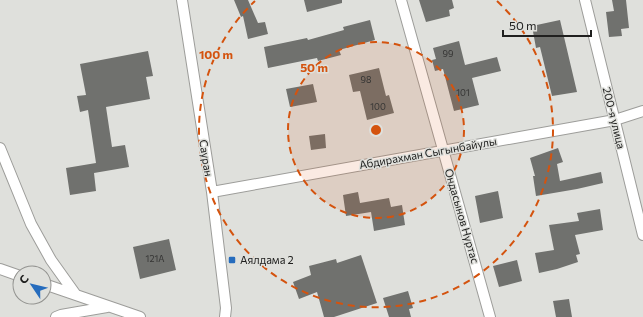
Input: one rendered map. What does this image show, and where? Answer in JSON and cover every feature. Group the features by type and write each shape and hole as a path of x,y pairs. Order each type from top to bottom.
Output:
{"street":[{"name":"Сауран","path":"182,0 212,192 226,308 225,317"},
{"name":"Ондасынов Нуртас","path":"401,0 490,317"},
{"name":"200-я улица","path":"585,0 643,235"},
{"name":"Абдирахман Сыгынбайулы","path":"212,192 615,120 643,112"},
{"path":"0,148 31,224 51,260 76,295"},
{"path":"0,269 12,273"},
{"path":"52,287 140,317"},
{"path":"56,317 108,307"}],"building":[{"path":"234,0 248,0 258,23 265,22 268,34 248,39 243,16 241,17"},
{"path":"304,0 342,0 342,3 307,12"},
{"path":"419,0 452,0 454,8 449,10 450,16 426,22"},
{"path":"612,0 626,0 629,28 621,29 622,36 609,37 606,12 614,11"},
{"path":"370,20 375,40 339,50 341,55 318,61 317,58 268,68 264,47 307,38 308,40 344,30 343,27"},
{"path":"560,20 577,92 552,96 540,47 536,48 532,26"},
{"path":"459,41 465,65 497,57 501,71 472,78 479,105 454,111 443,69 435,71 432,60 436,59 433,48"},
{"path":"148,51 153,76 146,77 150,99 106,107 112,147 125,145 129,167 94,173 96,191 70,195 66,168 96,163 88,110 80,112 77,96 86,95 80,64"},
{"path":"379,68 386,96 389,95 394,113 367,120 360,91 353,92 349,75"},
{"path":"313,84 317,102 290,107 286,89"},
{"path":"325,134 326,148 311,150 309,136"},
{"path":"558,148 563,162 557,164 560,181 601,172 603,183 536,196 533,176 535,176 530,158"},
{"path":"498,191 503,218 480,223 475,196"},
{"path":"358,192 360,203 389,198 391,207 402,205 405,225 374,231 371,212 346,216 343,195"},
{"path":"600,209 603,230 575,235 580,254 576,255 578,262 539,273 535,253 554,250 549,225 579,221 577,213"},
{"path":"169,239 176,270 140,279 133,247"},
{"path":"361,255 377,303 334,317 324,317 317,292 299,299 293,282 311,275 309,266 336,259 337,263"},
{"path":"517,260 522,281 499,287 493,266"},
{"path":"408,291 413,308 409,309 411,317 389,317 383,298"},
{"path":"569,299 572,317 556,317 553,301"}],"place":[{"name":"Аялдама 2","path":"232,260"}]}
